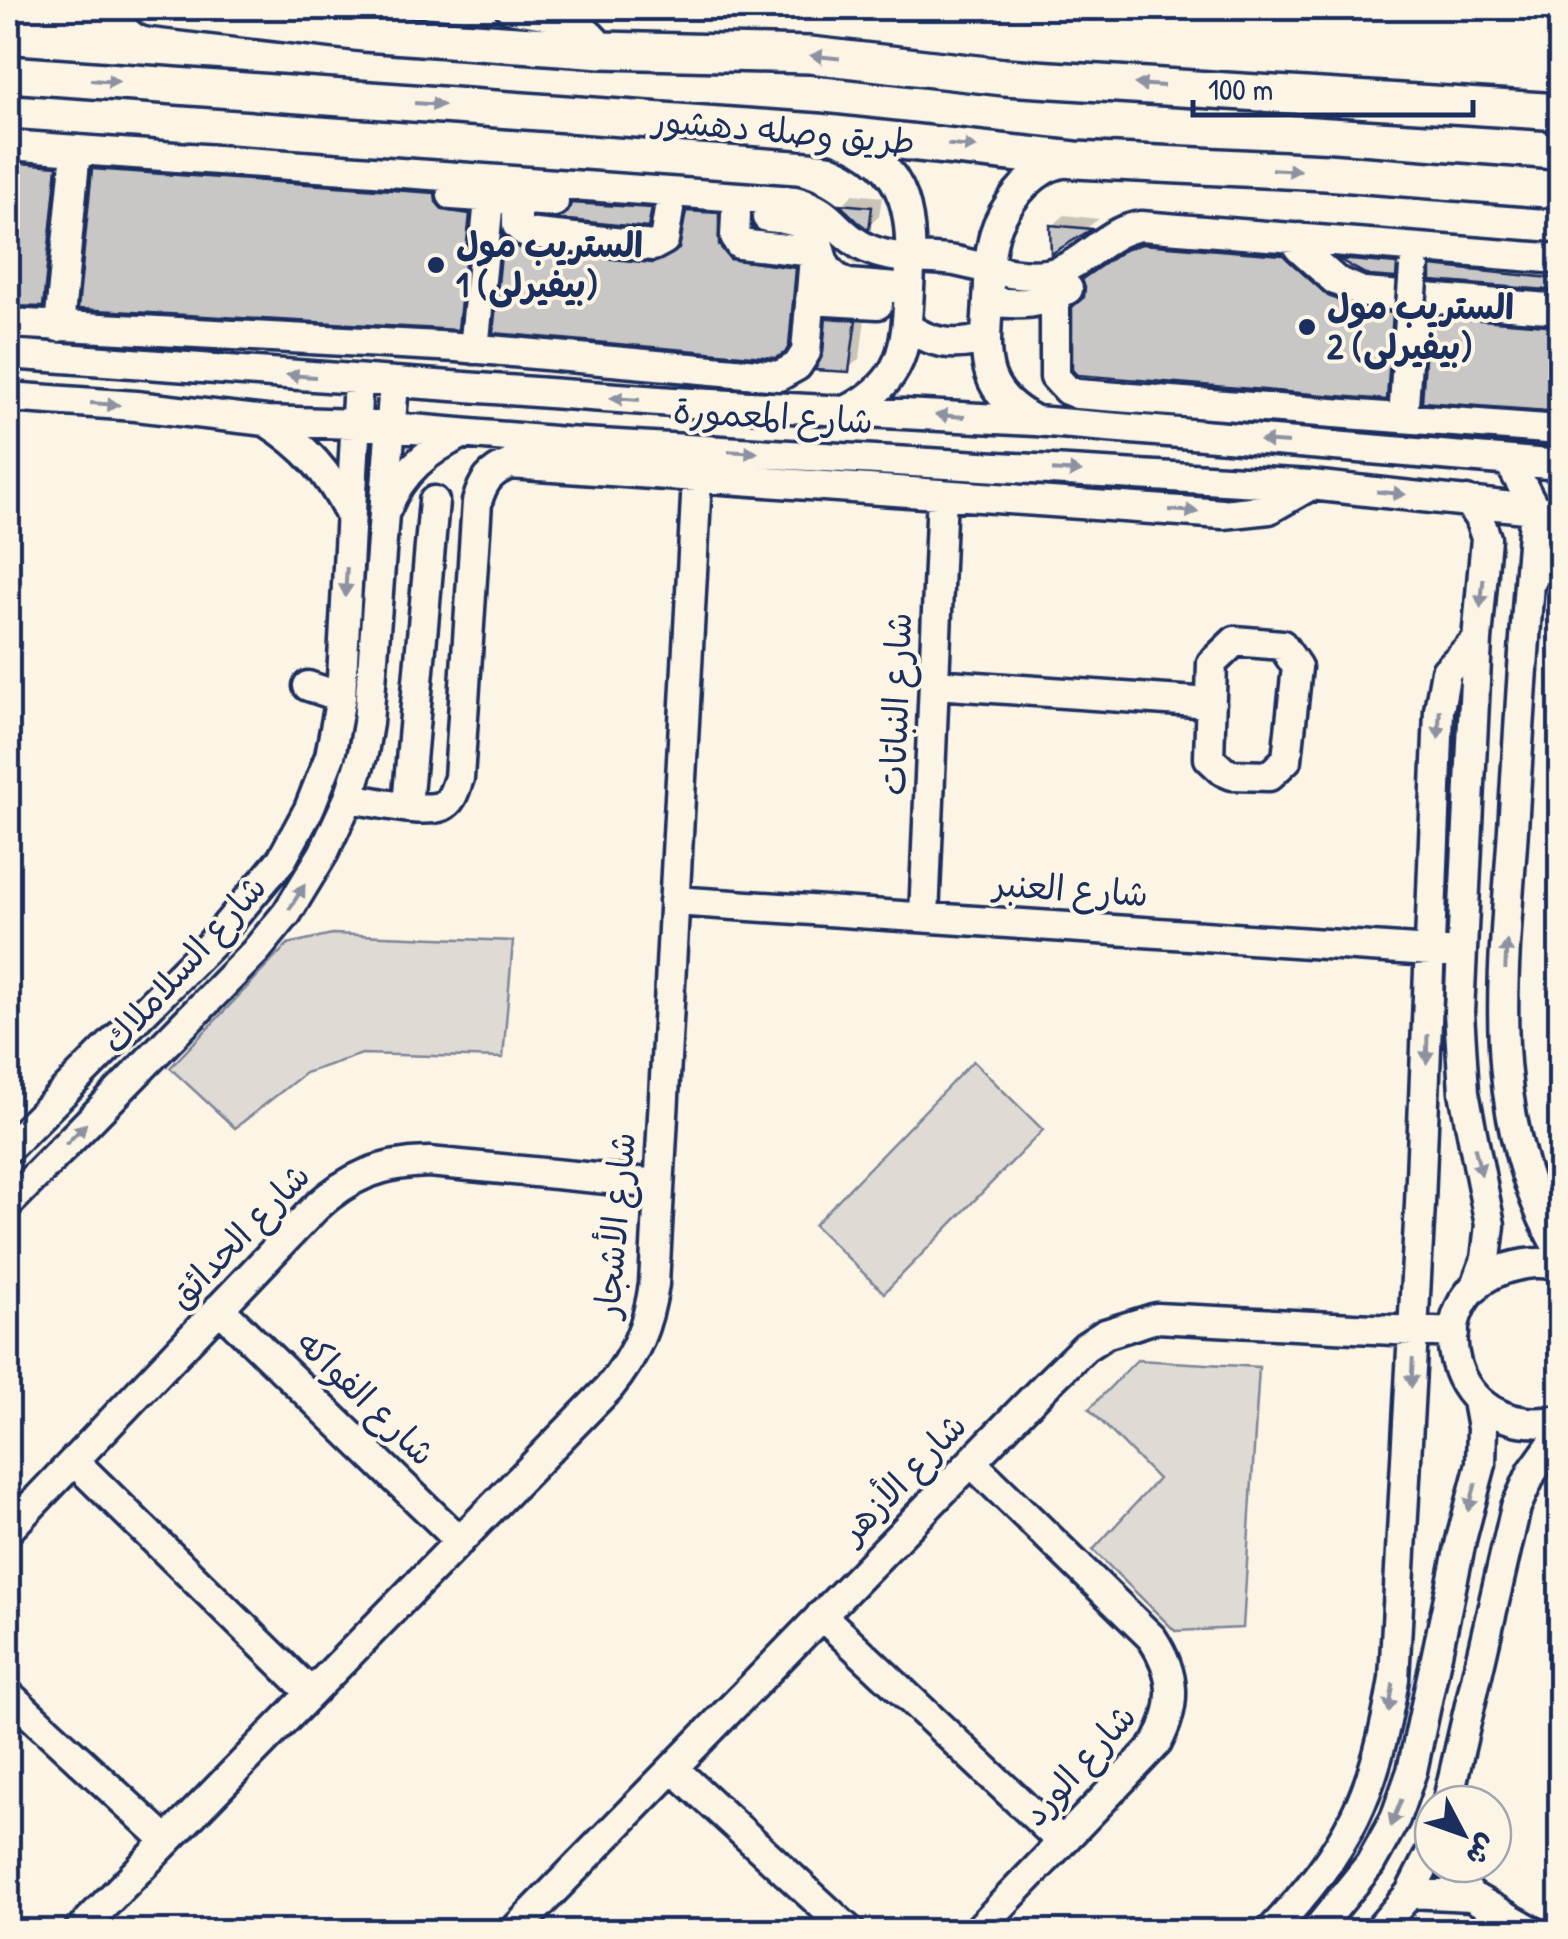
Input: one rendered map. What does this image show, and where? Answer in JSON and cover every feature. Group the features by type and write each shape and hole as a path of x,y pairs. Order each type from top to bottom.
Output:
{"main road":[{"name":"طريق وصله دهشور","path":"169,8 364,33 602,50 810,55 1004,77 1560,112"},
{"name":"طريق وصله دهشور","path":"8,74 817,132 1076,160 1326,172 1560,190"}],"street":[{"path":"510,8 576,23 587,30 602,50"},
{"path":"817,132 843,140 889,172 903,195 911,221 905,348 897,368 876,392 848,410"},
{"path":"8,146 76,156 736,215 739,244 815,244"},
{"path":"8,158 76,156"},
{"path":"60,327 76,156"},
{"path":"1036,421 1012,409 995,389 986,365 984,339 992,242 1004,214 1022,189 1046,168 1076,160"},
{"path":"488,190 795,201 826,213 864,247 911,260 956,262 1019,274 1051,285"},
{"path":"466,348 488,190"},
{"path":"988,302 1024,305 1112,235 1132,228 1560,268"},
{"path":"1299,243 1335,280 1365,293 1560,309"},
{"path":"8,323 466,348 780,376 796,366 806,352 815,244"},
{"path":"815,244 827,268 840,280 908,307 920,336 952,344 984,339"},
{"path":"1415,257 1560,259"},
{"path":"1404,418 1415,257"},
{"path":"1051,285 1055,378 1077,394 1560,430"},
{"path":"810,300 908,307"},
{"name":"شارع المعمورة","path":"8,354 673,402 1036,421 1560,466"},
{"name":"شارع السلاملاك","path":"8,1148 211,944 282,858 309,809 330,756 341,696 358,380"},
{"name":"شارع السلاملاك","path":"8,1204 255,952 287,913 314,870 350,798 368,723 394,383"},
{"name":"شارع المعمورة","path":"8,397 136,406 266,422 355,424 462,434 564,454 670,448 1311,485 1548,510"},
{"path":"670,448 673,402"},
{"path":"266,422 293,438 316,460 335,485 349,525 382,526 404,476 431,451 462,434"},
{"path":"1167,477 1170,433"},
{"path":"350,798 407,806 442,806 452,797 458,778 477,502 482,484 494,471 510,464 564,454 697,478 1223,514 1269,509 1311,485"},
{"path":"1510,463 1548,510 1528,590 1504,984 1506,1099 1524,1173 1560,1252"},
{"name":"شارع الأشجار","path":"78,1932 627,1366 641,1340 650,1313 659,1184 697,478"},
{"name":"شارع النباتات","path":"924,917 942,494"},
{"path":"407,806 434,501"},
{"path":"1467,501 1486,538 1477,640 1459,1012 1464,1092 1490,1225 1486,1259 1458,1316 1454,1333 1458,1370 1478,1402 1496,1415 1517,1422 1539,1424 1560,1420"},
{"path":"1528,590 1539,562 1560,539"},
{"path":"375,606 424,613"},
{"path":"1270,1932 1322,1874 1350,1830 1372,1782 1386,1732 1394,1679 1414,1332 1441,690 1446,672 1477,640"},
{"path":"1235,641 1282,646 1288,651 1296,666 1290,747 1280,769 1269,776 1232,774 1215,765 1209,758 1211,703 1212,664 1226,647 1235,641"},
{"path":"934,684 1211,703"},
{"path":"308,686 341,696"},
{"name":"شارع العنبر","path":"674,901 1462,953"},
{"name":"شارع الحدائق","path":"8,1530 315,1208 338,1186 366,1171 397,1162 429,1162 659,1184"},
{"path":"1475,1288 1498,1271 1526,1262 1560,1268"},
{"name":"شارع الفواكه","path":"220,1308 460,1541"},
{"name":"شارع الأزهر","path":"527,1927 673,1768 1084,1347 1130,1324 1156,1318 1454,1333"},
{"path":"1314,1932 1370,1864 1395,1819 1412,1771 1480,1464 1482,1428 1478,1402"},
{"path":"1452,1784 1516,1506 1532,1472 1560,1433"},
{"path":"74,1461 311,1693"},
{"name":"شارع الورد","path":"971,1462 1152,1638 1172,1678 1173,1701 1168,1723 1157,1743 976,1932"},
{"path":"822,1615 1062,1842"},
{"path":"8,1694 166,1841"},
{"path":"673,1768 851,1932"},
{"path":"1377,1932 1415,1884"},
{"path":"1462,1884 1471,1896 1534,1932"},
{"path":"1410,1893 1471,1896"}],"shaded area":[{"path":"332,934 513,941 503,1058 362,1054 305,1073 235,1128 170,1068 288,944"},
{"path":"973,1061 1043,1130 884,1293 814,1225"},
{"path":"1137,1360 1259,1367 1243,1628 1175,1631 1093,1550 1158,1479 1089,1409"}],"building":[{"path":"8,162 57,166 43,307 8,306"},
{"path":"92,169 435,193 443,210 470,214 458,330 78,309"},
{"path":"571,203 652,208 648,228 558,219 568,212"},
{"path":"839,204 872,207 869,230 858,222"},
{"path":"686,211 719,213 719,245 730,259 796,268 789,346 785,353 775,358 493,333 503,235 524,250 652,263 679,249"},
{"path":"1050,225 1092,229 1051,254"},
{"path":"1142,244 1283,255 1328,296 1359,309 1393,313 1387,400 1077,375 1072,370 1072,307 1084,297 1082,279 1124,250"},
{"path":"1338,259 1397,264 1396,278 1369,276"},
{"path":"1431,266 1560,279 1560,291 1431,281"},
{"path":"1428,316 1560,326 1560,412 1422,402"},
{"path":"826,318 856,320 849,372 815,370 823,353"}],"place":[{"name":"الستريب مول 1 (بيفيرلى)","path":"436,265"},
{"name":"الستريب مول 2 (بيفيرلى)","path":"1307,327"}]}
